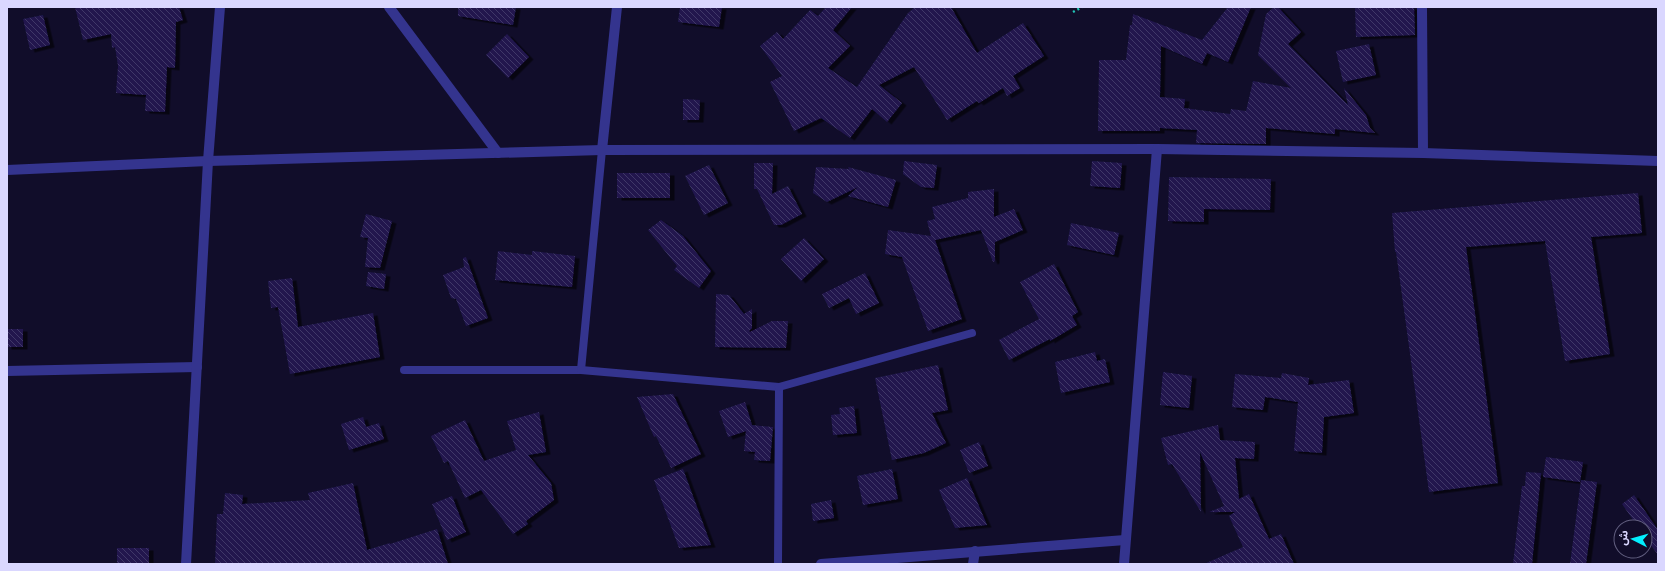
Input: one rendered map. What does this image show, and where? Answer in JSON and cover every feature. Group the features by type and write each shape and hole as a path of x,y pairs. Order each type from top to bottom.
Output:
{"street":[{"path":"186,564 208,161 220,7"},
{"path":"389,7 498,153"},
{"path":"602,150 617,7"},
{"path":"1422,7 1423,153"},
{"path":"7,170 208,161 602,150 1156,149 1423,153 1658,161"},
{"path":"1124,564 1156,149"},
{"path":"7,371 196,367"},
{"path":"821,564 1125,540"},
{"path":"973,564 975,552"}],"lane":[{"path":"581,370 602,150"},
{"path":"404,370 581,370 779,386 972,333"},
{"path":"778,564 779,386"}],"path":[{"path":"1073,12 1082,7"}],"building":[{"path":"75,7 179,7 183,20 176,22 175,68 167,67 165,112 145,111 146,95 116,93 118,66 115,47 112,48 111,34 83,40"},
{"path":"458,7 516,7 513,25 458,16"},
{"path":"680,7 722,7 719,27 678,22"},
{"path":"826,7 852,7 833,30 850,46 828,68 857,87 908,13 915,7 951,7 977,53 1023,23 1044,56 1013,76 1020,88 1007,96 1003,88 979,103 977,101 947,120 914,67 879,85 902,103 887,122 872,109 850,138 821,118 794,131 770,82 782,76 760,46 777,32 783,39 810,10 818,16"},
{"path":"1228,7 1251,7 1228,62 1207,53 1202,64 1161,46 1160,97 1185,99 1184,108 1230,114 1231,109 1246,111 1253,81 1291,88 1258,55 1266,14 1274,7 1278,7 1301,32 1288,44 1348,105 1344,88 1366,115 1370,128 1375,133 1335,129 1335,134 1266,128 1266,144 1196,143 1197,130 1160,128 1160,131 1098,131 1099,60 1126,60 1130,25 1132,25 1133,14 1202,40"},
{"path":"1355,7 1414,7 1415,35 1356,37"},
{"path":"43,15 50,45 30,50 23,19"},
{"path":"507,34 529,57 508,78 486,55"},
{"path":"1369,44 1376,75 1343,82 1336,51"},
{"path":"683,99 700,100 699,120 683,120"},
{"path":"904,161 937,165 934,188 921,187 903,174"},
{"path":"1092,161 1122,163 1120,188 1090,186"},
{"path":"754,163 773,163 772,194 788,186 802,214 781,225 774,225 757,189 754,189"},
{"path":"709,165 728,203 704,215 685,176"},
{"path":"816,167 849,169 848,167 896,180 888,207 848,196 858,187 827,202 813,193"},
{"path":"617,173 670,173 670,198 617,198"},
{"path":"1169,177 1271,179 1270,210 1204,209 1204,222 1168,221"},
{"path":"994,189 994,217 1014,209 1023,230 995,242 995,261 993,262 981,230 935,240 962,319 928,331 902,257 885,254 888,230 931,236 927,221 935,219 932,207 968,198 968,192"},
{"path":"1638,193 1642,233 1591,237 1610,354 1565,361 1545,241 1466,247 1498,483 1429,492 1395,252 1392,213"},
{"path":"366,214 392,221 380,268 365,267 368,238 360,237"},
{"path":"661,220 683,236 711,271 699,288 674,270 677,266 648,230"},
{"path":"1071,223 1119,233 1114,255 1067,245"},
{"path":"804,238 824,259 801,281 781,259"},
{"path":"498,251 532,255 532,251 575,256 572,287 495,280"},
{"path":"466,257 488,318 466,326 456,299 451,298 443,275 464,267 463,258"},
{"path":"1054,264 1078,312 1072,316 1077,325 1050,341 1050,339 1009,360 999,340 1039,319 1020,282"},
{"path":"368,272 386,274 384,289 366,286"},
{"path":"865,273 879,303 856,314 849,298 829,308 822,294"},
{"path":"292,278 298,327 373,313 380,357 290,374 278,307 271,308 268,281"},
{"path":"716,294 729,295 744,314 752,309 752,328 749,331 750,332 772,321 788,321 786,348 715,347"},
{"path":"7,329 23,329 23,347 7,347"},
{"path":"1095,352 1097,361 1105,359 1110,382 1061,393 1055,362"},
{"path":"938,365 948,410 932,413 946,443 924,453 892,460 875,378"},
{"path":"1163,372 1192,376 1189,408 1160,405"},
{"path":"1282,373 1309,378 1308,385 1349,380 1354,413 1324,417 1322,453 1294,451 1298,402 1265,397 1263,410 1232,407 1235,374 1281,378"},
{"path":"673,394 701,454 671,468 656,436 654,437 637,397"},
{"path":"745,402 752,425 773,427 770,461 754,460 755,452 744,451 746,431 728,437 719,411"},
{"path":"854,406 857,433 833,435 831,415 840,414 839,408"},
{"path":"539,412 546,452 528,455 551,483 554,500 526,521 528,524 513,534 481,490 465,498 448,461 444,463 431,436 465,420 484,461 516,450 507,421"},
{"path":"363,417 366,427 379,423 384,439 349,450 341,424"},
{"path":"1218,425 1220,440 1255,442 1254,459 1235,458 1239,499 1249,494 1269,539 1281,534 1294,564 1204,564 1243,547 1229,516 1235,512 1209,512 1224,506 1200,452 1201,512 1172,464 1168,465 1161,438"},
{"path":"979,442 988,466 969,473 960,450"},
{"path":"1546,457 1583,462 1580,482 1543,477"},
{"path":"683,469 711,545 679,548 654,480"},
{"path":"892,469 898,499 863,505 857,476"},
{"path":"1526,472 1541,473 1532,564 1513,564 1522,486 1525,486"},
{"path":"967,478 987,525 955,528 939,490"},
{"path":"1581,480 1597,482 1586,564 1570,564"},
{"path":"353,483 367,550 437,529 448,564 215,564 217,514 223,514 225,493 243,495 242,504 310,500 308,493"},
{"path":"1634,495 1650,519 1632,519 1622,504"},
{"path":"452,496 466,532 447,540 432,504"},
{"path":"831,500 834,518 813,521 811,504"},
{"path":"1653,523 1658,530 1658,555 1653,548"},
{"path":"117,548 149,548 149,564 117,564"}]}
